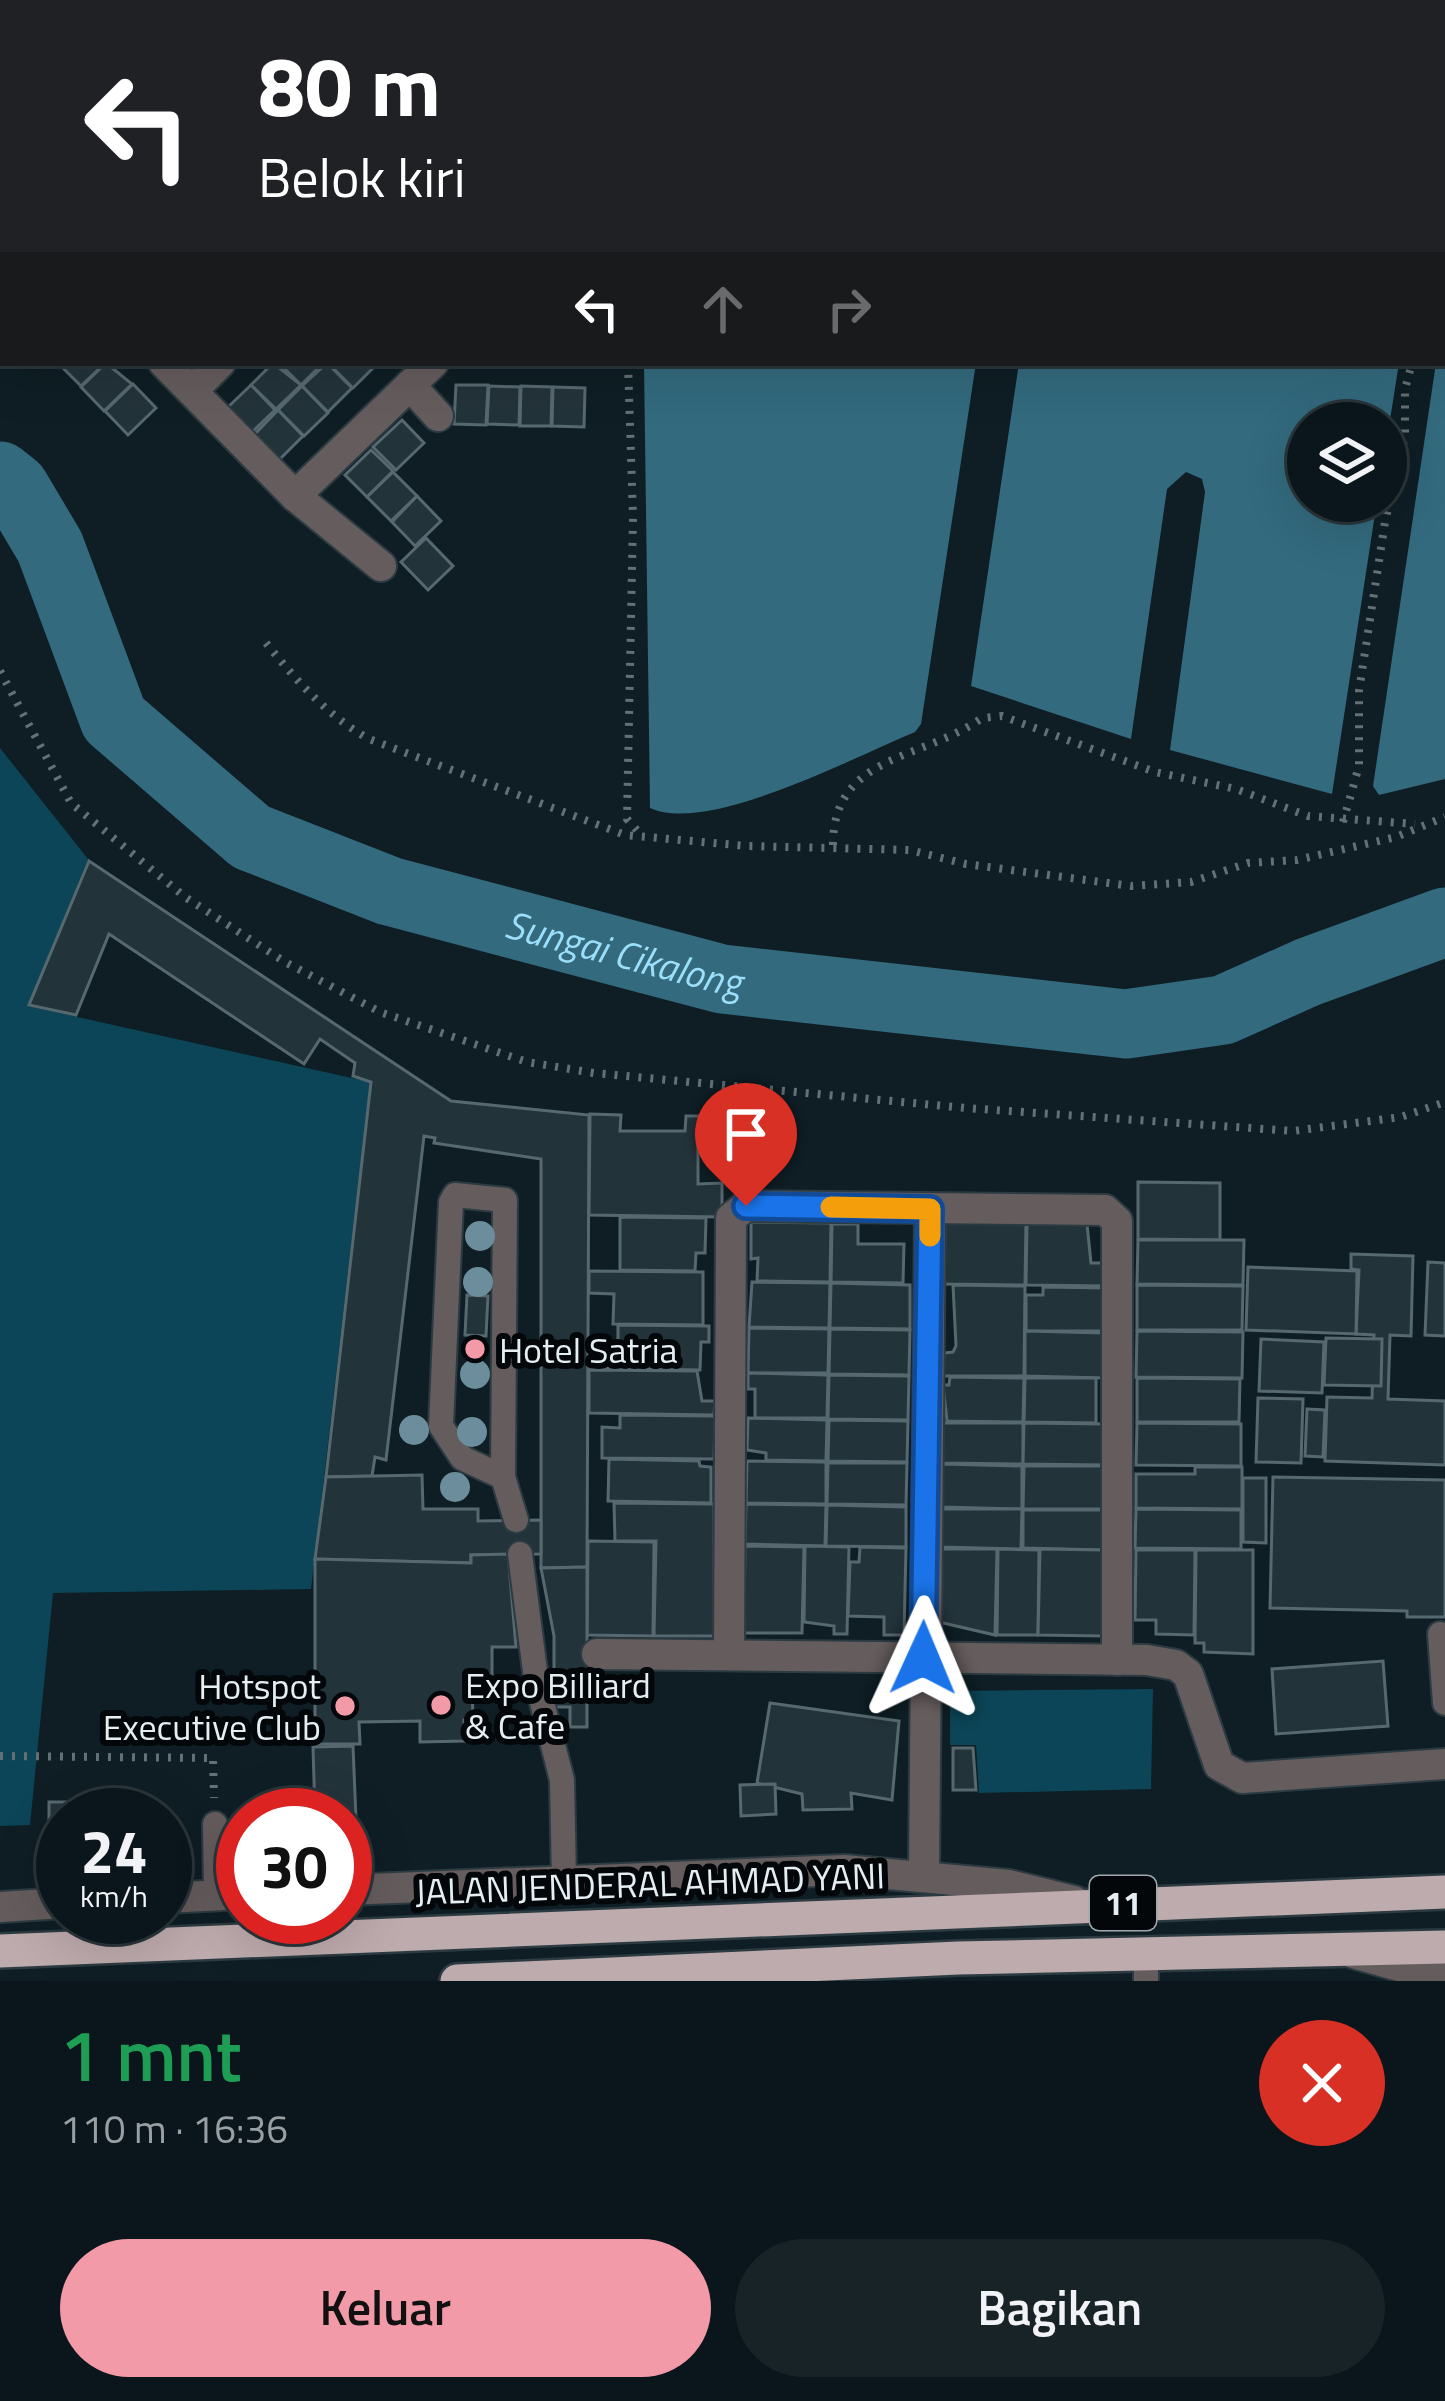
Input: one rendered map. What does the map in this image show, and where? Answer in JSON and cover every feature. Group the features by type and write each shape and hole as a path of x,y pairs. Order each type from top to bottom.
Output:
{"highway":[{"name":"JALAN JENDERAL AHMAD YANI","path":"0,1951 1438,1887"},
{"name":"11","path":"457,1981 958,1958 1146,1968 1346,1950 1445,1947"}],"street":[{"path":"167,366 295,496 381,566"},
{"path":"192,391 217,366"},
{"path":"295,496 422,374 438,416"},
{"path":"729,1655 731,1218 746,1206 1105,1210 1116,1216 1117,1660"},
{"path":"924,1874 930,1209"},
{"path":"597,1654 1176,1664 1188,1674 1219,1765 1242,1778 1445,1764"},
{"name":"JALAN JENDERAL AHMAD YANI","path":"372,1889 844,1870 1009,1885 1088,1905"},
{"path":"0,1906 36,1905"},
{"path":"1346,1950 1445,1979"},
{"path":"903,1981 958,1958"}],"lane":[{"path":"502,1477 463,1458 441,1426 451,1202 455,1196 506,1200 502,1477 517,1520"},
{"path":"520,1554 536,1679 562,1780 564,1881"},
{"path":"1440,1634 1445,1703"},
{"path":"215,1835 216,1839"}],"path":[{"path":"628,366 633,517 627,819 647,839"},
{"path":"1342,822 1359,766 1359,691 1385,522 1405,435 1405,389 1411,366"},
{"path":"266,643 300,685 344,725 369,739 594,826 647,839 932,853 966,864 1131,886 1191,881 1248,863 1298,860 1396,837 1445,817"},
{"path":"0,671 42,758 71,803 184,897 285,962 380,1012 527,1062 594,1073 966,1108 1293,1131 1401,1118 1445,1102"},
{"path":"833,845 838,802 861,777 982,718 1002,716 1155,772 1236,789 1308,816 1419,824"},
{"path":"0,1756 213,1758 215,1835"}],"shaded area":[{"path":"644,366 976,366 921,724 915,732 821,774 744,802 708,811 676,813 650,808"},
{"path":"1019,366 1399,366 1393,402 1287,402 1287,522 1374,522 1332,794 1170,750 1205,492 1202,479 1186,472 1167,489 1131,739 971,686"},
{"path":"1436,366 1445,366 1445,779 1379,795 1373,786"},
{"path":"0,748 88,859 28,1006 370,1082 311,1589 53,1593 30,1825 0,1826"},
{"path":"1153,1689 1151,1789 979,1793 976,1745 950,1745 950,1691"}],"building":[{"path":"61,366 102,366 81,386"},
{"path":"103,366 132,384 104,411 81,387"},
{"path":"270,366 277,366 301,385 276,409 251,385"},
{"path":"282,366 320,366 301,385"},
{"path":"324,366 330,366 352,388 328,412 302,386"},
{"path":"331,366 375,366 353,388"},
{"path":"133,384 156,408 128,435 105,411"},
{"path":"251,385 275,410 250,434 226,409"},
{"path":"456,385 488,385 486,425 454,424"},
{"path":"302,386 328,413 304,436 278,410"},
{"path":"489,386 520,387 519,425 487,424"},
{"path":"521,386 552,387 551,426 520,426"},
{"path":"553,387 585,388 584,427 552,426"},
{"path":"278,410 303,436 279,460 254,435"},
{"path":"402,420 424,443 396,470 373,447"},
{"path":"371,450 393,471 367,497 345,475"},
{"path":"393,472 417,496 391,521 367,497"},
{"path":"417,496 441,521 415,546 392,522"},
{"path":"426,538 453,566 428,590 401,562"},
{"path":"89,861 451,1101 589,1115 587,1567 541,1568 541,1159 434,1143 435,1138 424,1136 386,1460 375,1457 372,1476 326,1477 371,1082 353,1076 355,1063 320,1039 304,1064 109,934 76,1015 29,1005"},
{"path":"590,1114 621,1115 620,1131 685,1131 686,1116 715,1116 715,1137 698,1137 698,1184 722,1183 722,1217 589,1215"},
{"path":"1138,1182 1220,1183 1220,1240 1138,1239"},
{"path":"620,1217 706,1218 705,1253 696,1253 695,1271 620,1270"},
{"path":"751,1222 831,1223 830,1282 757,1281 758,1258 751,1259"},
{"path":"945,1222 1026,1223 1025,1285 944,1284"},
{"path":"1027,1223 1087,1224 1091,1263 1108,1263 1107,1286 1026,1285"},
{"path":"832,1224 858,1224 858,1244 904,1244 903,1283 831,1282"},
{"path":"1138,1240 1244,1240 1243,1285 1137,1284"},
{"path":"1351,1254 1413,1256 1411,1336 1390,1335 1388,1399 1445,1401 1445,1465 1325,1461 1327,1397 1372,1398 1374,1335 1356,1334 1359,1270 1351,1269"},
{"path":"1428,1262 1445,1263 1445,1336 1425,1335"},
{"path":"1248,1267 1357,1271 1356,1334 1246,1330"},
{"path":"589,1271 703,1272 703,1325 613,1324 614,1294 589,1293"},
{"path":"752,1282 830,1283 829,1328 749,1327"},
{"path":"831,1283 910,1285 910,1329 830,1328"},
{"path":"953,1285 1025,1286 1024,1376 943,1376 944,1353 953,1352 956,1346"},
{"path":"1137,1285 1243,1286 1242,1330 1137,1330"},
{"path":"1043,1287 1108,1288 1107,1331 1026,1331 1026,1295 1043,1295"},
{"path":"467,1295 488,1296 486,1336 465,1335"},
{"path":"618,1325 709,1326 709,1342 701,1342 700,1370 589,1368 589,1350 618,1351"},
{"path":"749,1328 829,1329 828,1373 748,1373"},
{"path":"830,1329 910,1330 909,1375 829,1374"},
{"path":"1025,1331 1105,1333 1105,1378 1025,1376"},
{"path":"1137,1331 1243,1332 1242,1378 1136,1377"},
{"path":"1326,1338 1382,1339 1381,1386 1324,1385"},
{"path":"1261,1339 1324,1342 1322,1393 1259,1391"},
{"path":"589,1370 697,1371 702,1401 715,1401 714,1415 589,1413"},
{"path":"748,1373 828,1375 827,1418 755,1418 755,1389 748,1389"},
{"path":"829,1375 909,1376 908,1420 828,1419"},
{"path":"950,1377 1024,1378 1023,1422 947,1421 943,1385 949,1385"},
{"path":"1025,1378 1096,1378 1096,1423 1024,1422"},
{"path":"1137,1378 1240,1379 1239,1422 1137,1422"},
{"path":"1258,1398 1303,1399 1301,1463 1256,1462"},
{"path":"1307,1409 1325,1410 1323,1457 1305,1456"},
{"path":"620,1415 715,1416 714,1459 602,1458 602,1427 620,1428"},
{"path":"748,1418 827,1420 826,1461 766,1460 766,1453 747,1450"},
{"path":"829,1420 908,1421 907,1462 828,1461"},
{"path":"942,1423 1023,1423 1023,1464 942,1463"},
{"path":"1024,1423 1105,1424 1105,1465 1023,1464"},
{"path":"1137,1423 1241,1424 1241,1466 1136,1465"},
{"path":"609,1459 699,1461 700,1466 711,1467 711,1503 608,1501"},
{"path":"747,1461 826,1462 826,1504 746,1503"},
{"path":"828,1463 907,1463 906,1505 827,1504"},
{"path":"942,1464 1022,1466 1022,1509 941,1507"},
{"path":"1024,1466 1104,1466 1104,1509 1023,1509"},
{"path":"1195,1467 1242,1467 1242,1509 1136,1508 1136,1474 1195,1474"},
{"path":"422,1475 423,1509 478,1509 478,1521 541,1520 541,1554 471,1555 471,1563 315,1559 326,1477"},
{"path":"1273,1477 1445,1480 1445,1617 1407,1617 1407,1611 1270,1608"},
{"path":"1243,1478 1266,1478 1266,1543 1243,1542"},
{"path":"614,1503 714,1504 714,1636 654,1636 656,1541 615,1541"},
{"path":"746,1504 826,1505 825,1546 745,1544"},
{"path":"827,1505 906,1507 906,1547 826,1546"},
{"path":"941,1509 1022,1509 1021,1549 940,1547"},
{"path":"1136,1509 1241,1510 1241,1549 1135,1548"},
{"path":"1023,1510 1104,1510 1104,1550 1023,1548"},
{"path":"588,1541 654,1542 653,1636 587,1635"},
{"path":"745,1546 804,1547 802,1633 744,1633"},
{"path":"805,1546 849,1547 847,1634 834,1634 834,1626 804,1622"},
{"path":"860,1547 906,1548 904,1635 884,1635 884,1617 848,1616 850,1562 859,1562"},
{"path":"941,1549 997,1549 995,1635 939,1622"},
{"path":"998,1549 1039,1550 1038,1635 997,1635"},
{"path":"1040,1549 1104,1550 1102,1636 1038,1635"},
{"path":"1136,1550 1195,1550 1194,1635 1156,1634 1156,1620 1135,1620"},
{"path":"1196,1550 1253,1550 1253,1654 1204,1652 1204,1643 1195,1643"},
{"path":"508,1554 516,1647 492,1647 492,1682 472,1683 473,1720 464,1720 465,1741 420,1742 420,1721 359,1722 360,1744 315,1744 315,1559 471,1563 471,1555"},
{"path":"587,1567 587,1727 570,1727 570,1707 554,1707 554,1636 541,1568"},
{"path":"1383,1661 1388,1726 1276,1734 1272,1669"},
{"path":"770,1703 899,1721 892,1800 851,1793 852,1809 803,1810 802,1794 757,1783"},
{"path":"353,1746 355,1788 314,1788 313,1747"},
{"path":"953,1748 973,1748 976,1790 953,1790"},
{"path":"775,1784 776,1814 741,1816 740,1785"}],"waterway":[{"name":"Sungai Cikalong","path":"0,476 15,488 50,547 114,719 251,837 389,891 722,979 1126,1024 1223,1010 1308,972 1445,922"}],"slow traffic":[{"path":"831,1207 930,1209 930,1236"}],"place":[{"name":"Hotel Satria","path":"475,1349"},
{"name":"Expo Billiard & Cafe","path":"441,1705"},
{"name":"Hotspot Executive Club","path":"345,1706"}],"route":[{"path":"746,1206 930,1209 923,1658"}]}
